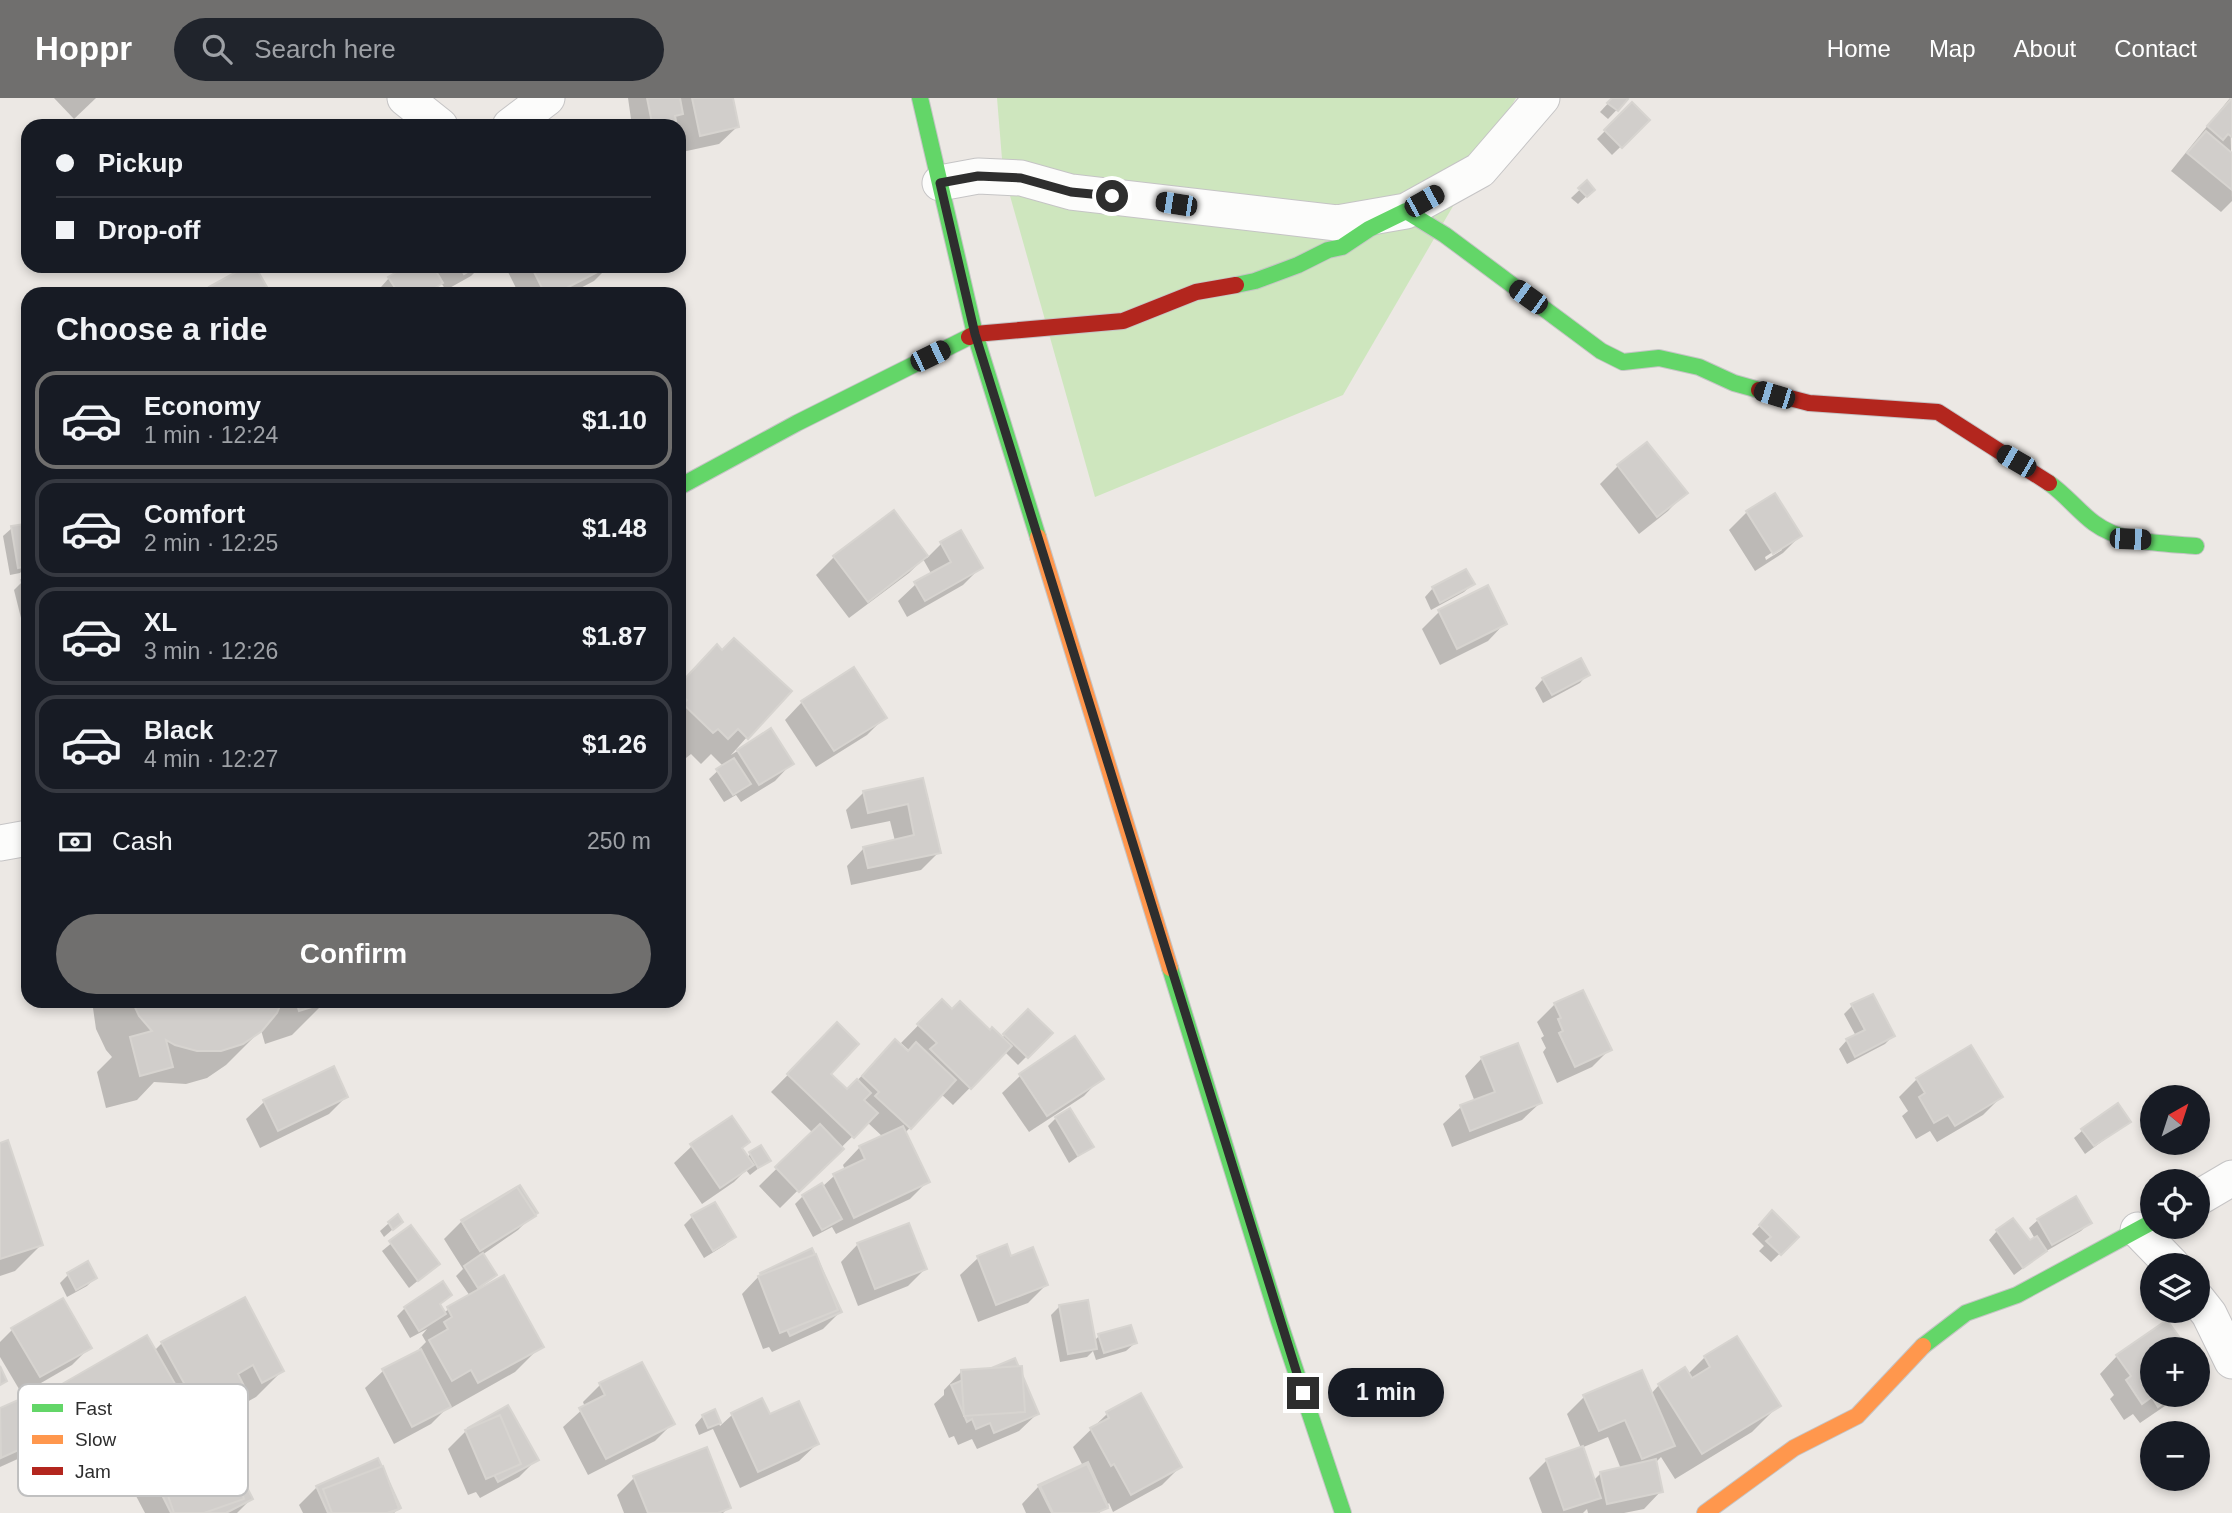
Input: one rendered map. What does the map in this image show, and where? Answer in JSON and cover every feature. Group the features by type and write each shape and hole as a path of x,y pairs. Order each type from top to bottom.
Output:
{"street":[{"path":"405,98 431,119"},
{"path":"519,119 547,98"},
{"path":"920,98 975,334 1279,1321 1343,1513"},
{"path":"686,483 797,423 975,334 1123,321 1196,292 1255,281 1342,247 1369,229 1480,170 1542,98"},
{"path":"940,183 978,176 1021,178 1071,192 1337,223 1406,211 1445,235 1601,351 1623,362 1660,358 1699,367 1734,383 1809,404 1938,412 2059,490 2096,525 2130,539 2196,545"},
{"path":"0,844 21,840"},
{"path":"2210,1191 2232,1178"},
{"path":"1705,1513 1794,1448 1857,1416 1926,1343 1966,1313 2017,1295 2140,1229"},
{"path":"2210,1316 2232,1361"}],"green space":[{"path":"997,98 1516,98 1343,395 1095,497 1003,171"}],"building":[{"path":"647,98 680,98 683,114 675,116 676,119 651,119"},
{"path":"692,98 733,98 739,127 700,136"},
{"path":"1612,98 1628,99 1618,111 1607,103"},
{"path":"2232,98 2232,137 2228,134 2223,140 2207,126"},
{"path":"1632,102 1650,120 1622,148 1604,130"},
{"path":"2206,131 2232,153 2232,190 2187,153"},
{"path":"1587,180 1595,190 1587,197 1578,188"},
{"path":"234,273 259,273 267,287 209,287"},
{"path":"395,273 437,273 443,283 436,287 394,287 388,277"},
{"path":"534,273 596,273 568,287 542,287"},
{"path":"1647,442 1688,493 1657,517 1617,465"},
{"path":"1775,493 1802,536 1773,554 1746,511"},
{"path":"894,510 928,556 868,602 833,556"},
{"path":"21,525 21,567 18,568 11,526"},
{"path":"961,530 983,568 925,601 914,582 951,562 940,542"},
{"path":"1466,569 1475,584 1440,603 1432,587"},
{"path":"1488,585 1507,624 1457,649 1438,610"},
{"path":"734,638 792,691 748,739 738,729 728,739 718,729 713,733 686,707 686,677 717,644 722,650"},
{"path":"1581,658 1590,675 1552,695 1542,678"},
{"path":"854,667 887,718 834,751 801,701"},
{"path":"771,728 794,764 759,785 737,750"},
{"path":"734,758 751,784 733,795 716,769"},
{"path":"923,778 941,853 868,868 863,847 914,835 908,804 868,813 863,791"},
{"path":"1583,990 1612,1050 1575,1067 1559,1033 1563,1031 1558,1019 1561,1018 1554,1003"},
{"path":"1873,994 1895,1036 1855,1057 1846,1039 1865,1030 1851,1004"},
{"path":"942,999 952,1009 960,1001 990,1030 992,1027 1012,1046 971,1089 930,1049 937,1043 917,1024"},
{"path":"135,1008 279,1008 262,1031 243,1044 221,1051 197,1051 166,1040 173,1067 140,1076 130,1037 152,1031"},
{"path":"1028,1009 1053,1033 1028,1058 1003,1034"},
{"path":"837,1022 859,1044 831,1074 847,1089 857,1079 871,1093 864,1100 878,1113 854,1138 787,1074"},
{"path":"1075,1036 1104,1079 1047,1116 1019,1074"},
{"path":"895,1039 908,1051 916,1042 956,1080 911,1129 875,1096 879,1092 862,1076"},
{"path":"1518,1043 1542,1103 1470,1131 1460,1105 1495,1092 1481,1057"},
{"path":"1971,1045 2003,1097 1955,1126 1948,1115 1934,1123 1919,1097 1925,1093 1916,1078"},
{"path":"334,1066 348,1097 278,1131 263,1100"},
{"path":"2118,1103 2131,1122 2094,1146 2081,1129"},
{"path":"1070,1108 1094,1147 1078,1156 1055,1117"},
{"path":"732,1116 750,1142 742,1148 754,1165 720,1188 690,1144"},
{"path":"820,1124 844,1149 799,1192 775,1167"},
{"path":"903,1126 930,1182 854,1218 833,1174 865,1159 859,1146"},
{"path":"8,1140 43,1245 0,1259 0,1143"},
{"path":"761,1145 771,1161 758,1168 749,1152"},
{"path":"822,1183 842,1219 822,1230 802,1195"},
{"path":"520,1185 538,1213 478,1248 461,1220"},
{"path":"517,1187 536,1216 480,1251 462,1222"},
{"path":"2076,1196 2092,1223 2052,1245 2037,1219"},
{"path":"715,1202 736,1237 713,1251 691,1215"},
{"path":"1772,1210 1799,1237 1781,1255 1766,1241 1771,1237 1759,1225"},
{"path":"398,1214 403,1222 393,1230 388,1222"},
{"path":"2013,1218 2030,1240 2037,1236 2047,1251 2023,1268 1996,1230"},
{"path":"909,1223 927,1269 875,1289 857,1243"},
{"path":"411,1225 440,1264 418,1281 389,1241"},
{"path":"1007,1244 1011,1256 1033,1247 1048,1285 996,1305 977,1256"},
{"path":"812,1248 842,1312 790,1336 760,1273"},
{"path":"483,1253 497,1275 478,1288 464,1266"},
{"path":"816,1254 838,1310 780,1333 758,1276"},
{"path":"88,1261 97,1278 76,1290 67,1273"},
{"path":"504,1275 544,1347 478,1383 471,1370 452,1381 429,1340 448,1329 444,1322 452,1317 447,1307"},
{"path":"443,1281 452,1295 440,1304 446,1314 419,1331 404,1307"},
{"path":"245,1297 284,1371 262,1383 253,1365 238,1374 243,1384 184,1384 161,1342"},
{"path":"63,1298 92,1348 40,1377 11,1328"},
{"path":"1088,1300 1097,1349 1068,1354 1059,1305"},
{"path":"2163,1323 2169,1323 2179,1337 2142,1337"},
{"path":"1131,1325 1137,1343 1104,1353 1098,1334"},
{"path":"147,1335 175,1384 62,1384"},
{"path":"1737,1336 1781,1406 1702,1454 1658,1384 1685,1367 1692,1378 1710,1367 1704,1356"},
{"path":"2140,1339 2140,1401 2126,1380 2131,1376 2116,1355"},
{"path":"421,1349 451,1407 412,1427 382,1369"},
{"path":"1015,1358 1039,1414 994,1433 990,1423 976,1429 972,1419 967,1422 951,1385"},
{"path":"642,1362 675,1424 606,1459 579,1408 605,1395 599,1383"},
{"path":"0,1366 7,1381 0,1385"},
{"path":"1022,1366 1025,1412 964,1416 961,1370"},
{"path":"1642,1370 1675,1446 1642,1459 1625,1420 1599,1431 1583,1395"},
{"path":"1141,1393 1182,1467 1131,1495 1090,1428 1109,1418 1106,1412"},
{"path":"762,1398 770,1414 799,1401 819,1444 758,1472 731,1413"},
{"path":"18,1400 18,1450 1,1458 0,1408"},
{"path":"508,1405 539,1460 498,1482 468,1428"},
{"path":"715,1409 721,1423 708,1428 702,1415"},
{"path":"500,1415 521,1464 486,1479 465,1430"},
{"path":"1583,1446 1601,1498 1564,1510 1546,1459"},
{"path":"707,1447 731,1508 718,1513 648,1513 633,1476"},
{"path":"378,1458 401,1508 391,1513 328,1513 316,1486"},
{"path":"1656,1459 1663,1492 1607,1504 1600,1472"},
{"path":"1088,1462 1108,1506 1094,1513 1052,1513 1038,1485"},
{"path":"1087,1464 1108,1508 1096,1513 1053,1513 1040,1486"},
{"path":"383,1466 399,1509 387,1513 332,1513 323,1489"},
{"path":"248,1489 253,1499 226,1513 171,1513 162,1496 248,1496"},
{"path":"168,1496 243,1496 244,1499 204,1513 174,1513"}],"traffic: fast":[{"path":"920,98 975,334 1038,537"},
{"path":"1236,285 1255,281 1328,250 1342,247 1369,229 1406,211 1445,235 1601,351 1623,362 1659,358 1699,367 1734,383 1759,390"},
{"path":"686,483 797,423 969,337"},
{"path":"2049,483 2105,530 2130,539 2196,546"},
{"path":"1170,968 1279,1321 1343,1513"},
{"path":"1923,1346 1966,1313 2017,1295 2140,1228"}],"traffic: slow":[{"path":"1038,537 1170,968"},
{"path":"1705,1513 1794,1448 1857,1416 1923,1346"}],"traffic: jam":[{"path":"969,337 975,334 1123,321 1196,292 1236,285"},
{"path":"1759,390 1809,403 1938,412 2049,483"}],"route":[{"path":"1112,196 1071,192 1021,178 978,176 940,183 975,334 1303,1393"}]}
